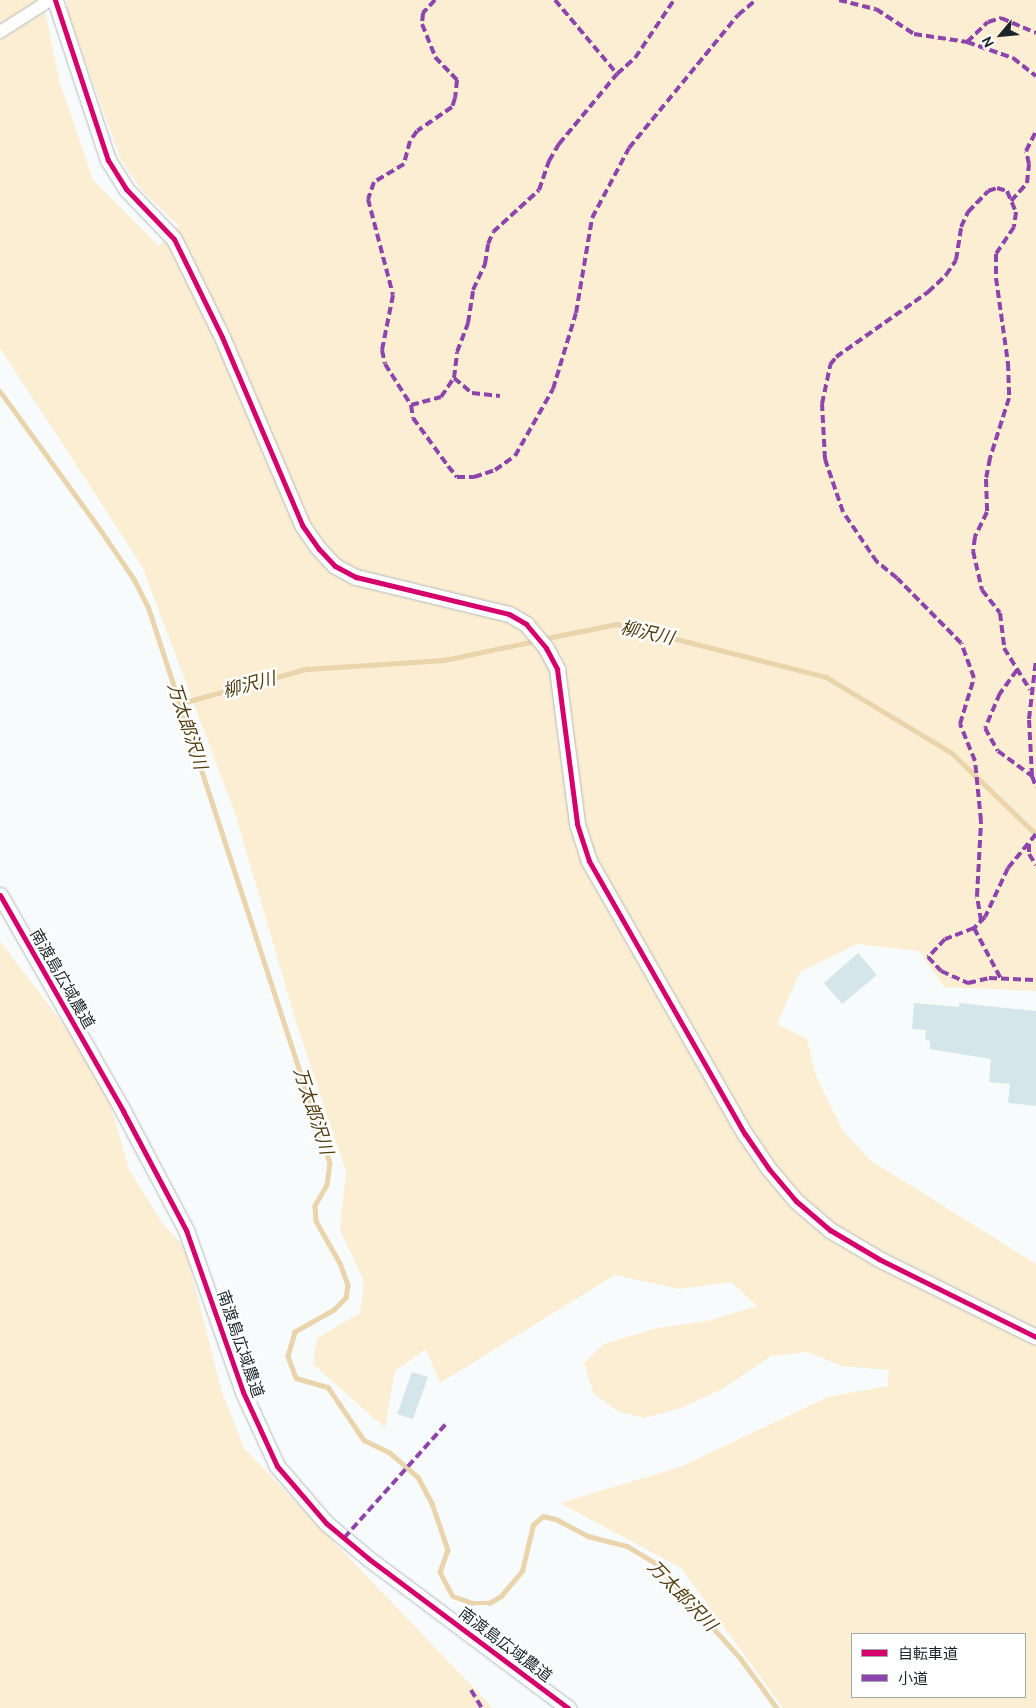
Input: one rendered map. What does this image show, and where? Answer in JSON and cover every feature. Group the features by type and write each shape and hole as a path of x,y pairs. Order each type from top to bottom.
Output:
{"street":[{"path":"0,32 50,0"},
{"path":"55,0 108,160 126,189 174,239 222,337 302,525 319,549 335,566 356,577 509,614 526,624 546,648 557,669 577,824 589,861 745,1134 769,1169 796,1201 830,1230 879,1259 1036,1337"},
{"name":"南渡島広域農道","path":"0,895 123,1111 186,1230 243,1392 278,1466 326,1523 362,1554 568,1708"}],"shaded area":[{"path":"0,0 43,0 59,80 93,180 159,246 179,226 144,193 121,160 67,11 67,0 1036,0 1036,991 944,987 919,951 857,944 800,972 777,1024 807,1039 816,1076 843,1131 870,1160 1036,1264 1036,1708 783,1708 681,1568 560,1503 680,1467 828,1397 888,1386 889,1370 842,1366 807,1352 771,1356 722,1389 681,1408 644,1418 618,1411 594,1394 584,1363 604,1344 657,1328 708,1321 757,1306 731,1282 679,1289 615,1275 440,1383 426,1349 395,1371 385,1428 313,1364 317,1338 360,1313 364,1281 340,1230 346,1172 296,1022 235,813 142,566 0,348"},
{"path":"0,941 83,1050 109,1099 129,1169 162,1223 180,1242 187,1255 221,1389 244,1448 493,1708 0,1708"}],"building":[{"path":"858,953 877,975 842,1004 824,983"},
{"path":"914,1003 959,1007 959,1003 1036,1011 1036,1106 1008,1103 1010,1084 989,1082 991,1059 930,1049 930,1041 925,1040 926,1030 912,1029"},
{"path":"412,1372 428,1377 413,1419 397,1414"}],"waterway":[{"name":"万太郎沢川","path":"0,391 102,532 134,579 148,606 330,1163 327,1185 315,1206 316,1221 340,1263 348,1285 346,1298 334,1310 295,1332 288,1356 296,1378 328,1387 364,1440 389,1452 418,1477 432,1503 448,1550 440,1572 453,1596 472,1603 489,1603 501,1596 522,1571 533,1525 543,1516 556,1519 588,1536 627,1546 655,1563 741,1659 777,1708"},
{"name":"柳沢川","path":"542,639 617,624 826,677 952,753 1036,834"},
{"name":"柳沢川","path":"178,704 306,669 444,660 535,641"}],"marked path":[{"path":"435,0 423,13 422,24 435,57 457,80 452,107 417,131 410,141 404,164 374,182 368,199 393,295 382,350 385,364 411,405 413,418 457,477 474,477 495,470 515,456 553,389 576,313 592,218 629,148 738,15 756,0"},
{"path":"555,0 617,74"},
{"path":"411,405 441,397 454,378 457,352 468,323 473,290 485,264 488,244 493,232 539,190 549,161 559,144 617,74 635,58 674,0"},
{"path":"839,0 876,9 914,34 967,42 1013,58 1036,76"},
{"path":"967,42 988,22 1001,18 1036,33"},
{"path":"1011,201 1027,183 1029,164 1026,151 1036,131"},
{"path":"981,921 977,896 981,821 975,761 960,724 974,678 961,643 897,578 877,562 843,512 825,459 822,404 830,365 836,357 928,292 946,275 956,260 961,227 968,212 988,191 997,188 1007,191 1016,212 1014,227 996,254 996,278 1008,363 1009,398 990,458 986,479 987,512 975,537 973,551 982,590 1000,613 1004,648 1030,690"},
{"path":"454,378 472,393 500,396"},
{"path":"1032,776 1029,719 1036,659"},
{"path":"1017,670 1000,693 985,728 998,751 1032,776 1036,787"},
{"path":"1036,834 1008,868 985,917 974,928 945,939 928,957 941,971 968,983 989,978 1036,980"},
{"path":"1029,844 1029,854 1036,865"},
{"path":"974,928 1001,979"},
{"path":"344,1538 447,1423"},
{"path":"471,1690 482,1708"}],"cycle path":[{"path":"55,0 108,160 126,189 174,239 222,337 302,525 319,549 335,566 356,577 509,614 526,624 546,648 557,669 577,824 589,861 745,1134 769,1169 796,1201 830,1230 879,1259 1036,1337"},
{"path":"0,895 123,1111 186,1230 243,1392 277,1466 326,1523 369,1559 568,1708"}]}
